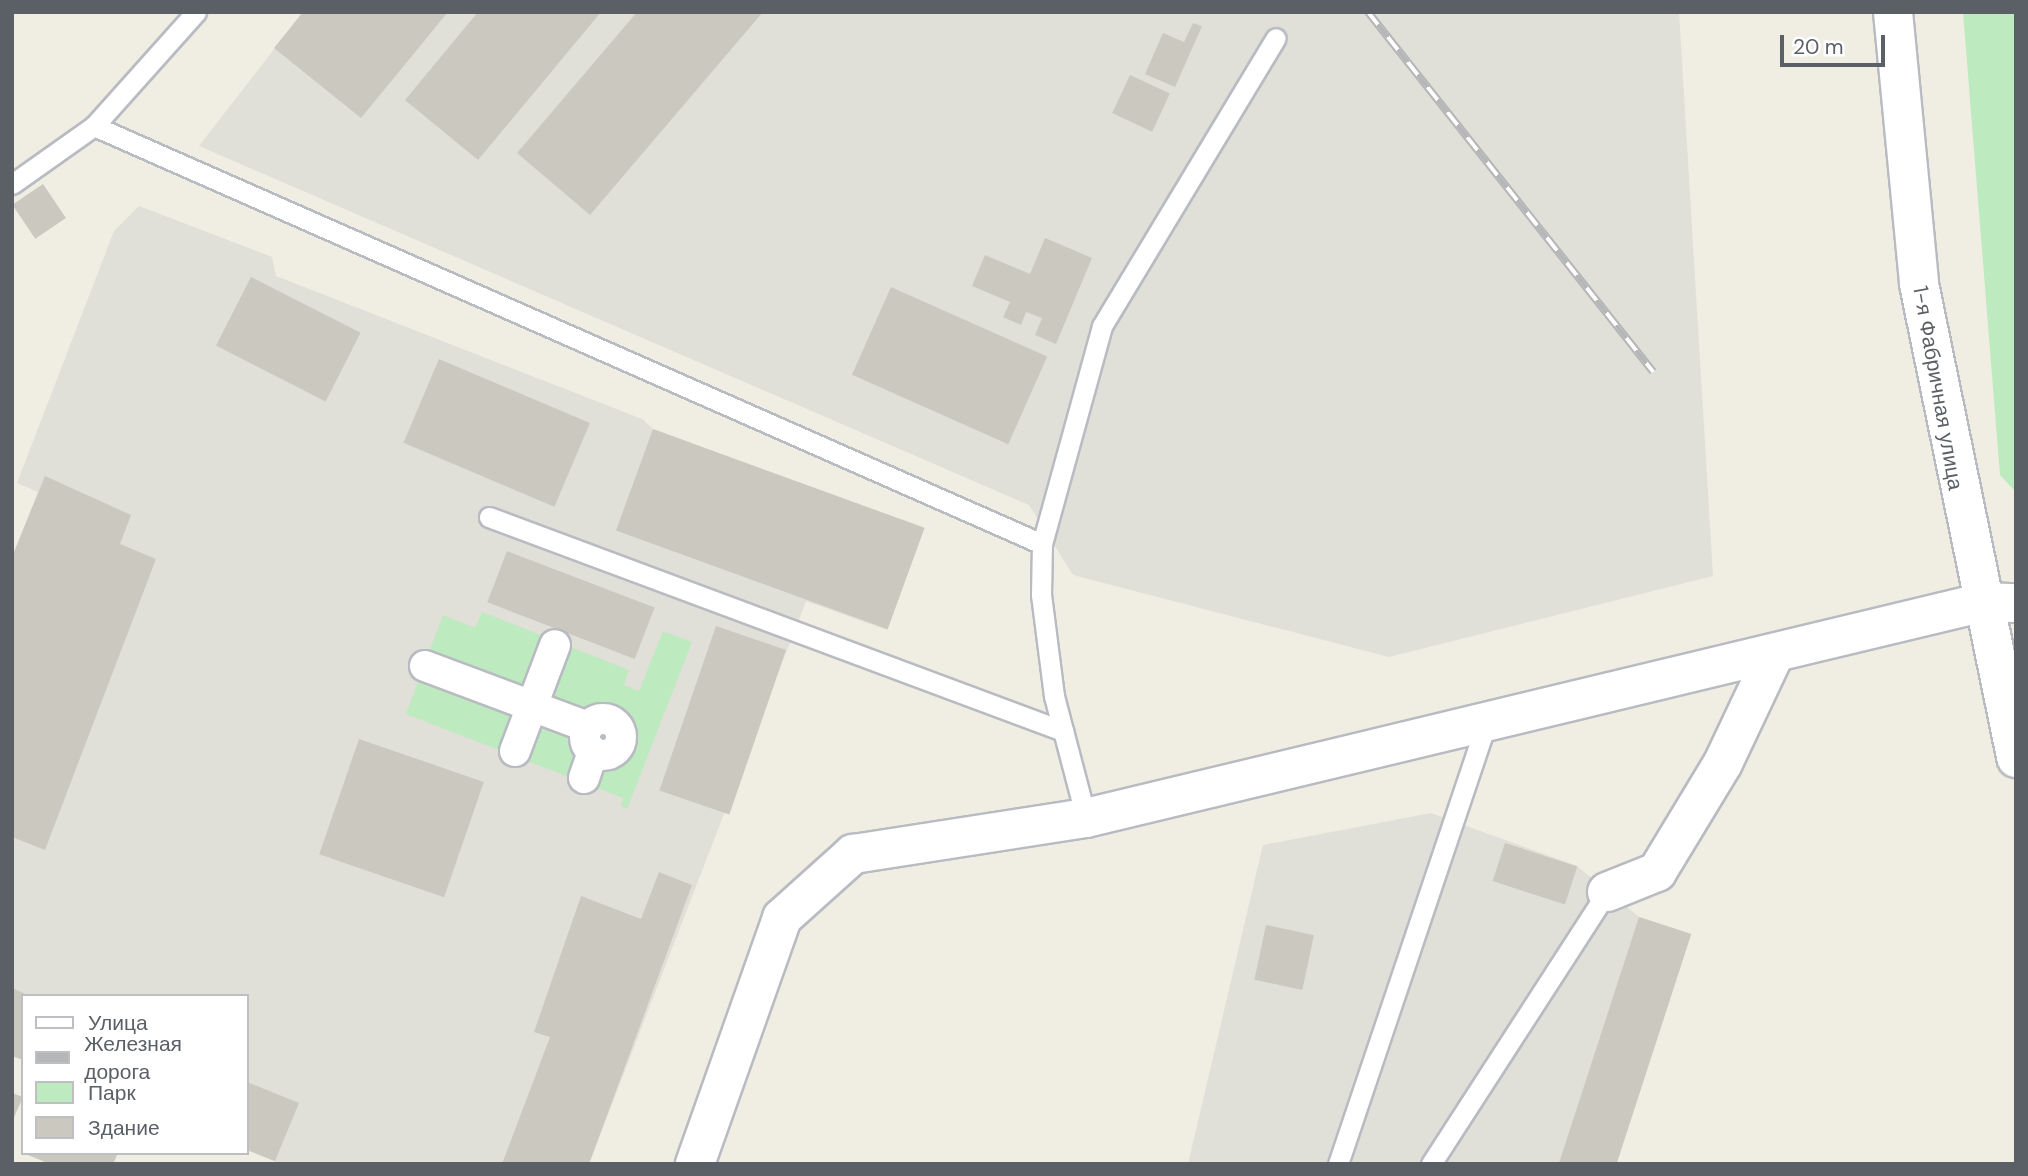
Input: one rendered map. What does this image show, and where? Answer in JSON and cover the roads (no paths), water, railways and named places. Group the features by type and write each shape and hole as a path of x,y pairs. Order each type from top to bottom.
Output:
{"street":[{"name":"1-я Фабричная улица","path":"1893,12 1919,284 2000,602 2016,758"},
{"path":"695,1164 782,918 853,854 1086,818 1485,726 2000,602"},
{"path":"515,751 555,645"},
{"path":"1607,891 1657,872 1723,762 1774,655"},
{"path":"425,666 532,706 589,752"}],"lane":[{"path":"12,184 94,126 196,12"},
{"path":"1086,818 1063,731 1041,595 1042,544 1102,326 1276,38"},
{"path":"94,126 1042,544"},
{"path":"489,517 1063,731"},
{"path":"1338,1164 1485,726"},
{"path":"1431,1164 1607,891"}],"railway":[{"path":"1368,12 1653,372"}]}
